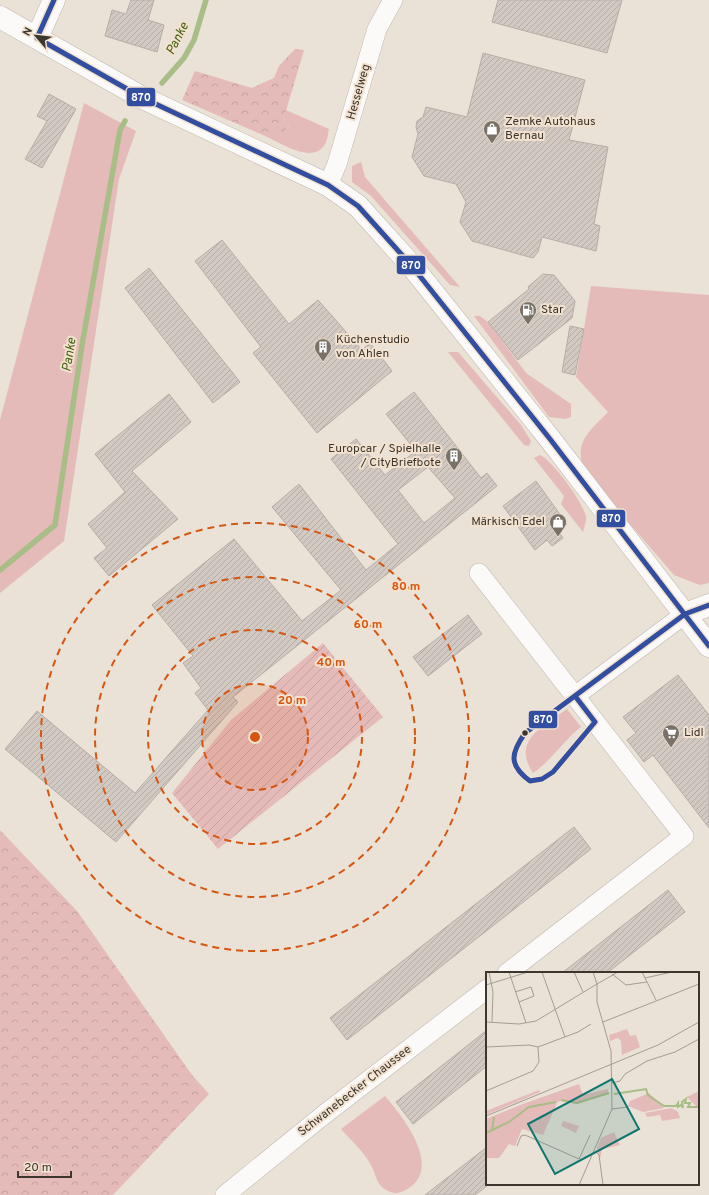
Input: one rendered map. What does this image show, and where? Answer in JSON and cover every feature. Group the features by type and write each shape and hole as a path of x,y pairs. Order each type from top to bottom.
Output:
{"main road":[{"path":"37,38 54,0"},
{"path":"0,17 143,98 328,185 358,206 399,250 550,439 709,646"},
{"path":"685,614 709,604"}],"street":[{"name":"Hesselweg","path":"328,185 337,164 377,29 393,0"},
{"path":"479,573 684,836 508,972"},
{"path":"575,696 685,614"},
{"name":"Schwanebecker Chaussee","path":"225,1195 321,1117 486,990"}],"green space":[{"path":"295,49 304,50 283,121 290,126 278,136 265,136 182,100 195,71 252,88 274,78 279,66"},
{"path":"84,103 136,131 119,179 64,541 0,593 0,420"},
{"path":"286,110 329,129 323,147 310,153 303,152 294,150 265,136 278,136 290,126 283,121"},
{"path":"361,162 365,177 460,287 450,285 371,196 352,182 352,166"},
{"path":"591,286 709,295 709,583 700,585 674,575 584,471 581,461 582,444 589,432 608,412 576,377"},
{"path":"474,316 480,316 488,322 526,373 571,404 571,417 565,419 549,417"},
{"path":"448,352 458,352 521,425 531,441 529,446 524,445"},
{"path":"540,455 552,465 574,492 584,510 586,522 583,532 561,504 564,496 534,458"},
{"path":"323,643 383,717 218,849 172,793 231,720"},
{"path":"567,709 581,727 540,768 533,773 527,761 526,751 528,743 540,728"},
{"path":"0,830 77,911 192,1075 209,1094 113,1195 0,1195"},
{"path":"385,1096 409,1129 421,1155 422,1167 418,1179 409,1188 398,1193 389,1192 381,1186 370,1162 341,1129"}],"building":[{"path":"131,0 154,0 148,20 164,25 157,52 105,36 112,10 126,14"},
{"path":"498,0 622,0 607,53 492,22"},
{"name":"Zemke Autohaus Bernau","path":"483,53 585,80 569,140 608,147 594,224 600,226 596,251 542,237 538,252 533,258 472,241 460,222 466,202 456,184 424,176 412,157 418,134 416,127 417,121 423,117 426,107 467,117"},
{"path":"49,94 76,109 42,168 25,159 47,121 37,116"},
{"name":"Küchenstudio von Ahlen","path":"222,240 289,324 318,300 362,350 370,343 392,371 317,433 253,353 261,347 195,261"},
{"path":"149,268 240,382 213,403 125,288"},
{"path":"543,274 554,275 575,301 572,318 518,360 488,322 529,289 528,287"},
{"path":"570,326 584,329 575,375 562,372"},
{"path":"414,392 481,478 487,473 497,486 233,697 238,702 116,842 5,749 37,711 135,793 208,710 195,693 201,688 183,663 193,656 152,605 234,539 302,621 341,590 272,507 299,484 366,570 398,544 331,459 356,439 385,475 416,451 386,414","holes":["428,467 455,498 424,523 398,490"]},
{"path":"169,394 191,422 132,471 178,519 109,576 94,558 107,548 88,524 125,492 95,454"},
{"path":"536,481 567,524 558,531 563,538 552,546 547,540 535,550 503,506"},
{"path":"468,615 482,634 428,676 413,657"},
{"name":"Lidl","path":"678,675 709,715 709,828 653,755 644,762 627,740 636,733 623,717"},
{"path":"574,827 591,849 347,1040 330,1018"},
{"path":"668,890 685,912 608,972 563,972"},
{"path":"486,1031 486,1067 413,1124 396,1102"},
{"path":"486,1148 487,1186 475,1195 425,1195"}],"waterway":[{"name":"Panke","path":"162,83 184,58 194,40 206,0"},
{"name":"Panke","path":"0,570 55,525 82,345 120,130 125,121"}],"transit line":[{"name":"870","path":"54,0 37,38 143,98 328,185 358,206 411,265 550,439 709,646"},
{"name":"870","path":"575,696 595,722 553,772 542,779 530,781 518,770 514,758 520,740 525,733 685,614 709,605"}],"place":[{"name":"Zemke Autohaus Bernau","path":"492,144"},
{"name":"Star","path":"528,325"},
{"name":"Küchenstudio von Ahlen","path":"323,362"},
{"name":"Europcar / Spielhalle / CityBriefbote","path":"454,471"},
{"name":"Märkisch Edel","path":"558,537"},
{"name":"Lidl","path":"671,748"}]}
